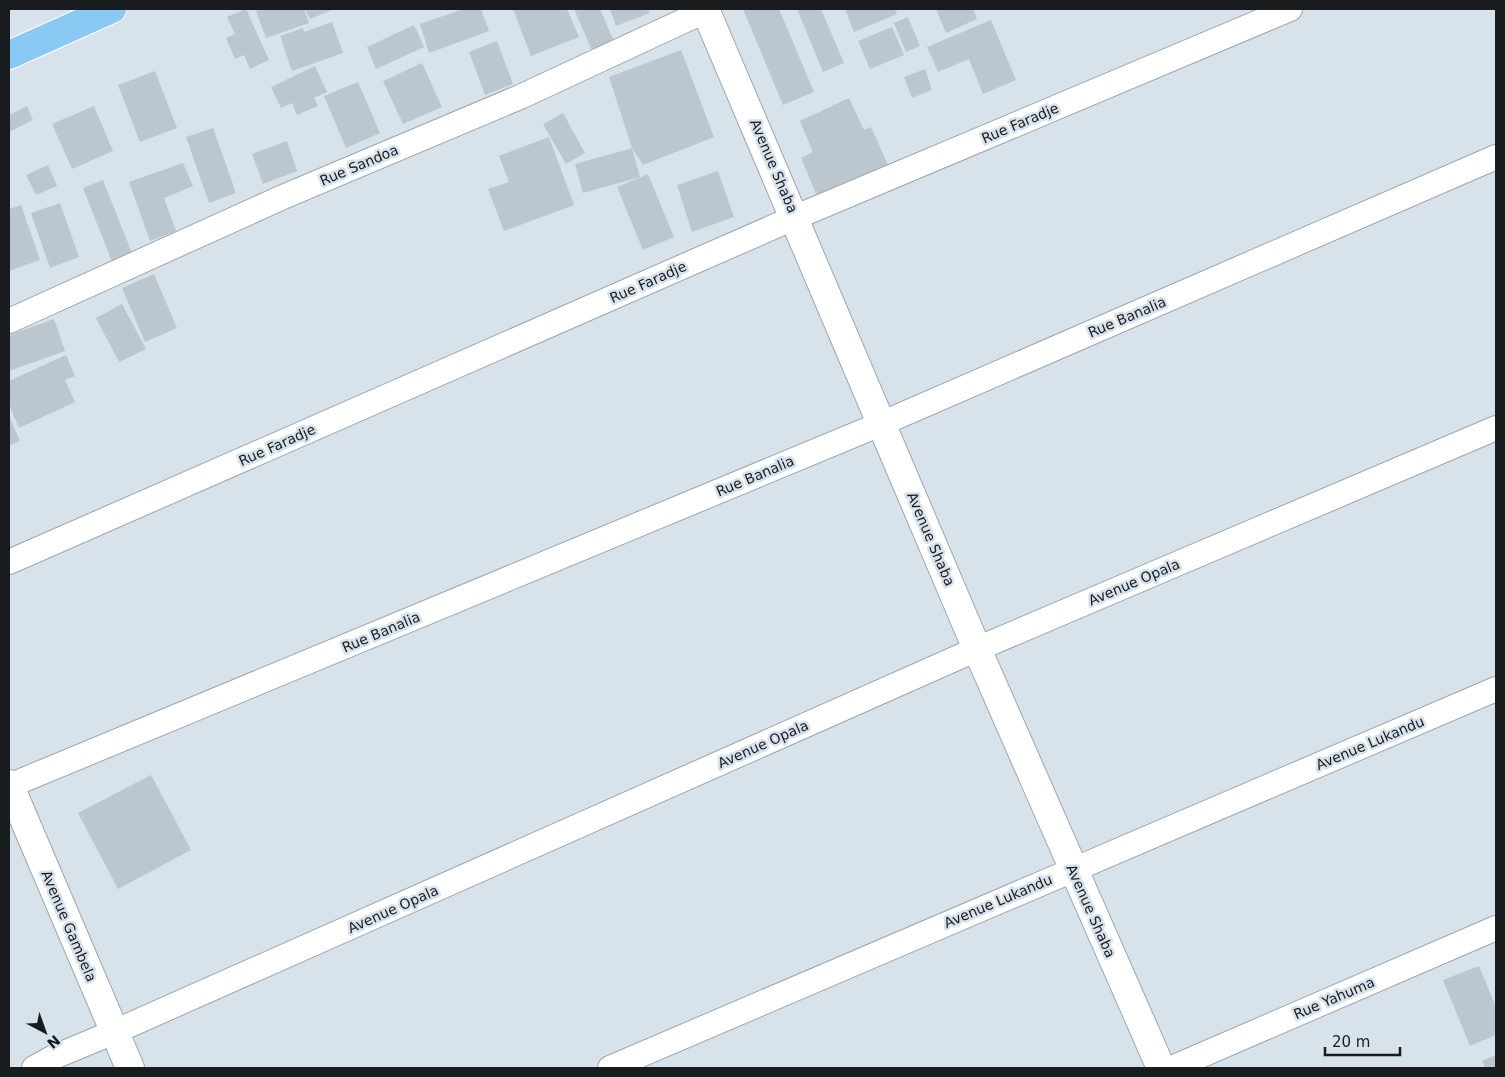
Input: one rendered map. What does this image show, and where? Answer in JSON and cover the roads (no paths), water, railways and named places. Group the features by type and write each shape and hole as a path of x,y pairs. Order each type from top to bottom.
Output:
{"main road":[{"path":"9,54 112,9"}],"street":[{"name":"Avenue Shaba","path":"707,9 977,649 1161,1068"},
{"name":"Rue Sandoa","path":"9,321 283,197 520,97 707,9"},
{"name":"Rue Faradje","path":"9,562 796,218 1290,9"},
{"name":"Rue Banalia","path":"9,785 883,423 1496,157"},
{"name":"Avenue Opala","path":"34,1068 54,1057 977,649 1496,428"},
{"name":"Avenue Lukandu","path":"610,1068 1496,689"},
{"name":"Avenue Gambela","path":"9,785 130,1068"},
{"name":"Rue Yahuma","path":"1172,1068 1496,928"}]}
